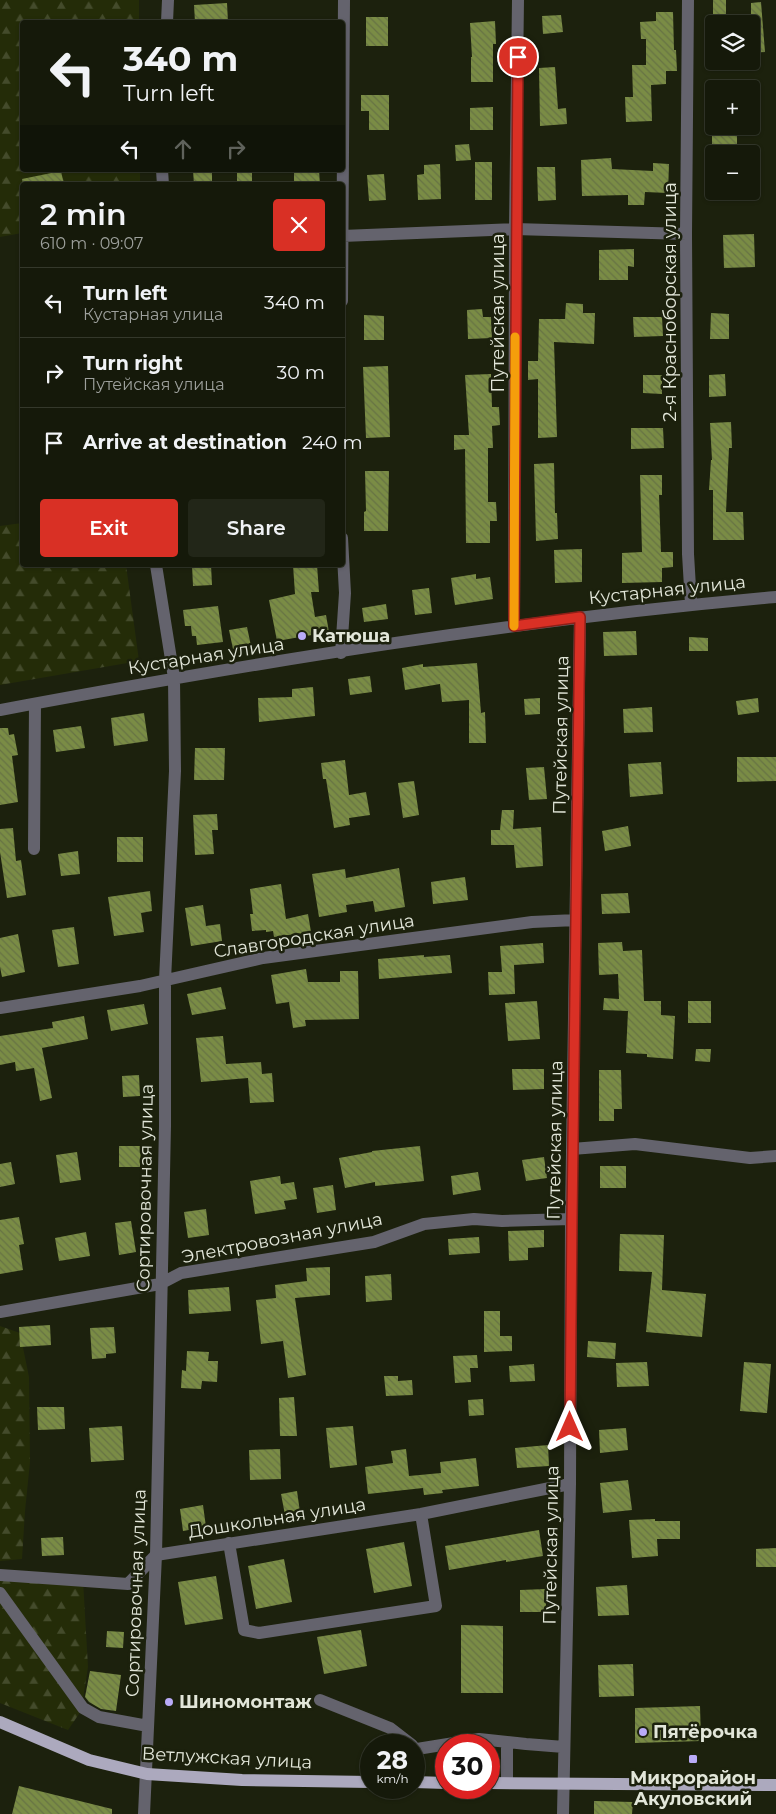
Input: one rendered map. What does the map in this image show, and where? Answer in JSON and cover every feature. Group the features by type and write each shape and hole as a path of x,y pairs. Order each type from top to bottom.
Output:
{"main road":[{"name":"Ветлужская улица","path":"0,1722 89,1760 147,1774 242,1780 360,1782"},
{"path":"500,1784 776,1785"}],"street":[{"path":"167,20 168,0"},
{"path":"344,0 344,20"},
{"name":"Путейская улица","path":"514,626 515,228 518,0"},
{"name":"2-я Красноборская улица","path":"688,0 686,234 688,554 691,604"},
{"path":"345,236 515,228 686,234"},
{"name":"Сортировочная улица","path":"144,1814 156,1555 165,980 175,771 174,678 156,567"},
{"path":"341,652 345,593 344,567"},
{"name":"Кустарная улица","path":"0,710 174,678 514,626 691,604 776,597"},
{"name":"Путейская улица","path":"563,1814 570,1484 572,1149 580,617"},
{"path":"34,849 35,704"},
{"name":"Славгородская улица","path":"0,1008 140,986 263,958 532,922 576,920"},
{"path":"572,1149 636,1144 750,1158 776,1156"},
{"name":"Электровозная улица","path":"0,1312 160,1284 181,1273 374,1242 424,1224 474,1218 502,1221 572,1219"},
{"name":"Дошкольная улица","path":"156,1555 421,1514 570,1484"},
{"path":"229,1543 244,1630 258,1634 436,1606 421,1514"},
{"path":"0,1575 128,1584 156,1555"},
{"path":"0,1593 83,1708 99,1717 148,1726"},
{"path":"320,1700 390,1728 398,1734"},
{"path":"425,1745 479,1738 564,1747"},
{"path":"507,1742 507,1784"}],"green space":[{"path":"0,0 139,0 139,20 20,20 20,172 140,172 140,182 20,182 20,233 0,237"},
{"path":"20,523 20,567 126,567 139,661 0,685 0,526"},
{"path":"0,1326 20,1333 29,1377 30,1462 22,1559 0,1561"},
{"path":"0,1578 83,1580 88,1667 81,1711 68,1730 0,1703"}],"building":[{"path":"713,0 726,0 726,15 713,15"},
{"path":"761,2 765,52 760,52 760,15 751,15 751,3"},
{"path":"227,3 228,20 195,20 194,5"},
{"path":"656,12 673,12 674,50 676,50 677,71 666,71 666,84 651,85 652,121 626,122 625,97 633,97 632,65 646,65 646,39 641,39 640,22 656,21"},
{"path":"561,15 563,32 543,34 542,16"},
{"path":"366,17 388,17 388,46 366,46"},
{"path":"495,21 496,44 493,44 493,82 471,82 470,23"},
{"path":"555,67 558,109 566,108 567,124 540,126 539,68"},
{"path":"361,95 389,95 389,130 369,130 369,111 361,111"},
{"path":"493,107 493,130 470,130 470,108"},
{"path":"712,135 737,135 737,145 712,145"},
{"path":"469,144 471,160 456,161 455,145"},
{"path":"611,158 612,169 653,171 653,163 669,164 668,193 645,192 644,205 628,205 628,195 582,196 581,160"},
{"path":"475,162 492,162 492,200 475,200"},
{"path":"440,164 441,199 418,200 417,175 424,174 424,165"},
{"path":"537,167 555,167 556,200 538,201"},
{"path":"61,172 63,182 22,182 22,179"},
{"path":"193,172 212,172 212,182 194,182"},
{"path":"237,172 252,172 252,182 237,182"},
{"path":"294,172 319,172 320,182 294,182"},
{"path":"384,174 386,200 369,201 367,175"},
{"path":"754,234 755,267 724,268 723,235"},
{"path":"634,249 634,267 628,266 628,280 599,280 599,250"},
{"path":"566,303 583,304 583,313 595,313 594,344 554,342 557,437 538,438 538,379 528,380 528,361 538,361 539,319 565,319"},
{"path":"482,309 483,317 491,317 492,338 468,339 467,310"},
{"path":"711,313 729,314 729,339 710,339"},
{"path":"364,315 384,316 384,340 364,340"},
{"path":"633,317 662,317 663,336 634,337"},
{"path":"388,366 390,437 366,438 363,367"},
{"path":"491,374 492,407 499,407 500,425 492,426 493,448 488,448 488,502 496,502 497,521 490,521 490,543 466,543 465,449 454,450 454,435 469,435 465,375"},
{"path":"725,374 726,396 709,397 709,375"},
{"path":"643,375 662,375 662,394 643,393"},
{"path":"731,422 732,448 729,448 726,512 743,512 744,540 713,540 713,490 709,490 712,460 710,423"},
{"path":"631,428 663,428 664,448 631,449"},
{"path":"554,463 555,513 557,513 558,539 536,541 534,464"},
{"path":"365,471 389,471 388,531 364,531 364,512 366,511"},
{"path":"640,475 662,475 662,495 659,495 661,552 673,552 673,567 662,568 662,582 622,583 622,553 642,552"},
{"path":"582,549 582,582 555,583 554,550"},
{"path":"192,567 211,567 212,585 193,586"},
{"path":"293,567 317,567 319,592 311,592 315,617 326,615 329,632 277,641 269,600 295,594"},
{"path":"476,574 476,579 490,577 493,599 455,605 451,578"},
{"path":"429,588 432,613 415,615 412,590"},
{"path":"386,604 388,619 364,622 362,608"},
{"path":"218,606 223,642 197,645 196,636 192,636 191,626 185,626 183,610"},
{"path":"247,627 251,646 233,649 229,630"},
{"path":"636,631 637,655 604,656 603,632"},
{"path":"689,637 708,638 708,651 689,651"},
{"path":"477,663 481,713 485,712 486,743 469,743 469,700 442,702 440,684 405,690 402,668 423,664 423,667"},
{"path":"370,676 372,692 350,695 348,679"},
{"path":"313,687 315,716 259,722 258,698 292,697 292,689"},
{"path":"540,698 540,714 525,715 524,699"},
{"path":"758,698 759,712 738,715 736,701"},
{"path":"652,707 653,732 624,733 623,709"},
{"path":"144,713 148,741 114,746 111,718"},
{"path":"81,726 85,748 56,752 53,730"},
{"path":"0,728 8,728 9,735 14,734 18,755 12,756 18,802 0,805"},
{"path":"195,748 225,748 224,780 194,780"},
{"path":"737,757 776,757 776,781 737,782"},
{"path":"345,760 349,795 366,792 370,815 349,818 350,825 334,828 326,779 323,779 321,763"},
{"path":"661,762 663,794 630,797 628,764"},
{"path":"544,767 547,799 529,800 526,768"},
{"path":"414,781 419,815 403,818 398,783"},
{"path":"502,810 514,810 513,829 541,827 543,866 516,868 514,845 491,845 491,830 500,830"},
{"path":"217,814 218,830 212,830 214,854 195,855 193,815"},
{"path":"628,826 631,846 605,851 602,831"},
{"path":"13,828 16,861 21,860 26,895 7,898 0,852 0,829"},
{"path":"117,837 143,837 143,862 117,862"},
{"path":"78,851 80,874 61,876 58,854"},
{"path":"399,868 405,907 375,912 373,901 346,905 347,912 319,917 312,874 345,869 346,878"},
{"path":"465,877 468,900 433,904 431,882"},
{"path":"281,884 286,919 308,914 311,932 274,937 273,931 252,931 250,914 253,914 250,889"},
{"path":"150,891 152,911 141,913 144,932 114,936 108,897"},
{"path":"628,893 630,913 602,914 601,894"},
{"path":"203,905 206,926 220,924 222,941 191,946 185,908"},
{"path":"74,927 79,964 58,967 52,930"},
{"path":"18,934 25,972 2,977 0,938"},
{"path":"622,942 623,951 642,950 644,1001 661,1001 661,1015 675,1016 673,1059 647,1057 647,1054 626,1053 628,1011 603,1010 604,998 619,999 618,974 599,975 598,943"},
{"path":"543,943 544,963 514,965 515,994 489,995 488,972 502,972 500,946"},
{"path":"424,955 424,957 450,955 452,973 379,979 378,959"},
{"path":"306,969 308,982 340,982 340,971 358,971 359,1019 305,1020 306,1026 293,1028 289,1002 276,1004 271,975"},
{"path":"221,987 226,1009 192,1015 187,994"},
{"path":"537,1001 540,1039 508,1041 505,1003"},
{"path":"688,1001 711,1001 711,1023 688,1023"},
{"path":"144,1004 148,1024 111,1031 107,1010"},
{"path":"84,1016 88,1039 42,1048 52,1098 40,1101 34,1068 16,1071 15,1062 0,1065 0,1036 53,1028 52,1022"},
{"path":"223,1036 226,1064 261,1062 262,1074 272,1073 274,1102 250,1103 248,1078 201,1082 196,1038"},
{"path":"696,1049 711,1049 710,1062 695,1061"},
{"path":"512,1069 544,1069 544,1089 513,1090"},
{"path":"599,1070 621,1070 622,1109 614,1109 614,1121 599,1121"},
{"path":"139,1075 140,1096 123,1097 122,1076"},
{"path":"119,1146 141,1146 140,1167 119,1167"},
{"path":"420,1146 424,1181 375,1186 375,1182 345,1188 339,1158 372,1151"},
{"path":"77,1152 81,1180 60,1183 56,1155"},
{"path":"544,1157 547,1178 526,1181 522,1160"},
{"path":"11,1162 15,1184 0,1187 0,1164"},
{"path":"600,1166 626,1166 626,1188 600,1188"},
{"path":"478,1172 481,1190 453,1195 451,1176"},
{"path":"280,1176 281,1184 294,1182 297,1199 284,1201 286,1209 255,1214 250,1181"},
{"path":"333,1185 336,1210 317,1213 313,1188"},
{"path":"206,1209 209,1235 188,1238 184,1212"},
{"path":"19,1217 24,1244 19,1245 23,1270 0,1274 0,1220"},
{"path":"131,1221 136,1252 119,1255 115,1223"},
{"path":"544,1230 544,1247 528,1248 528,1260 509,1261 508,1231"},
{"path":"86,1232 90,1256 59,1261 55,1238"},
{"path":"620,1234 664,1235 662,1290 706,1294 702,1337 646,1332 652,1272 619,1271"},
{"path":"479,1237 480,1253 449,1255 448,1239"},
{"path":"330,1267 330,1295 295,1298 306,1375 288,1378 283,1341 261,1344 256,1300 276,1298 275,1285 307,1281 306,1268"},
{"path":"391,1274 392,1300 366,1302 365,1276"},
{"path":"229,1287 231,1311 189,1314 188,1290"},
{"path":"484,1311 500,1311 500,1336 512,1336 512,1351 484,1352"},
{"path":"50,1325 51,1345 20,1347 19,1327"},
{"path":"114,1327 116,1353 106,1354 106,1358 92,1359 90,1328"},
{"path":"588,1341 616,1343 615,1359 587,1357"},
{"path":"187,1351 209,1352 208,1361 218,1361 217,1382 202,1381 201,1389 181,1388 182,1370 186,1371"},
{"path":"477,1355 478,1368 470,1368 471,1382 455,1383 453,1356"},
{"path":"647,1362 649,1386 617,1387 616,1363"},
{"path":"744,1362 771,1364 767,1413 740,1411"},
{"path":"534,1364 535,1381 510,1382 509,1366"},
{"path":"384,1376 398,1376 398,1381 412,1380 413,1395 386,1396"},
{"path":"294,1397 297,1436 280,1436 279,1398"},
{"path":"483,1399 484,1415 469,1416 468,1400"},
{"path":"37,1407 64,1407 65,1429 38,1430"},
{"path":"122,1426 124,1460 91,1462 89,1428"},
{"path":"353,1426 357,1465 330,1468 326,1428"},
{"path":"626,1428 628,1450 600,1453 599,1430"},
{"path":"548,1445 549,1466 517,1468 515,1448"},
{"path":"280,1449 281,1479 250,1480 249,1450"},
{"path":"406,1449 409,1476 441,1473 440,1462 476,1458 479,1486 442,1490 443,1493 424,1495 423,1488 368,1494 365,1467 393,1463 391,1451"},
{"path":"628,1480 632,1510 603,1513 600,1483"},
{"path":"297,1491 300,1512 285,1515 281,1494"},
{"path":"203,1505 206,1527 183,1531 180,1509"},
{"path":"655,1519 655,1521 680,1521 680,1539 657,1539 658,1556 632,1558 629,1520"},
{"path":"539,1530 543,1556 449,1570 445,1546"},
{"path":"63,1537 64,1555 42,1556 41,1538"},
{"path":"404,1542 412,1586 374,1593 366,1549"},
{"path":"776,1548 776,1567 756,1567 756,1549"},
{"path":"284,1559 292,1602 256,1609 248,1566"},
{"path":"216,1576 223,1619 185,1625 178,1582"},
{"path":"627,1585 629,1615 598,1616 596,1587"},
{"path":"546,1589 546,1612 520,1612 520,1590"},
{"path":"461,1625 503,1626 503,1693 461,1693"},
{"path":"361,1630 367,1666 324,1674 317,1637"},
{"path":"107,1631 124,1632 123,1648 106,1647"},
{"path":"633,1664 634,1696 599,1697 598,1665"},
{"path":"90,1671 121,1675 116,1711 101,1709 89,1702 85,1697"},
{"path":"700,1706 701,1741 635,1743 635,1708"},
{"path":"19,1786 112,1809 112,1814 12,1814"},
{"path":"594,1801 633,1802 632,1814 594,1814"}],"slow traffic":[{"path":"514,626 515,337"}],"place":[{"name":"Катюша","path":"302,636"},
{"name":"Шиномонтаж","path":"169,1702"},
{"name":"Пятёрочка","path":"643,1732"},
{"name":"Микрорайон Акуловский","path":"693,1759"}],"route":[{"path":"518,57 515,228 514,626 580,617 570,1427"}]}
